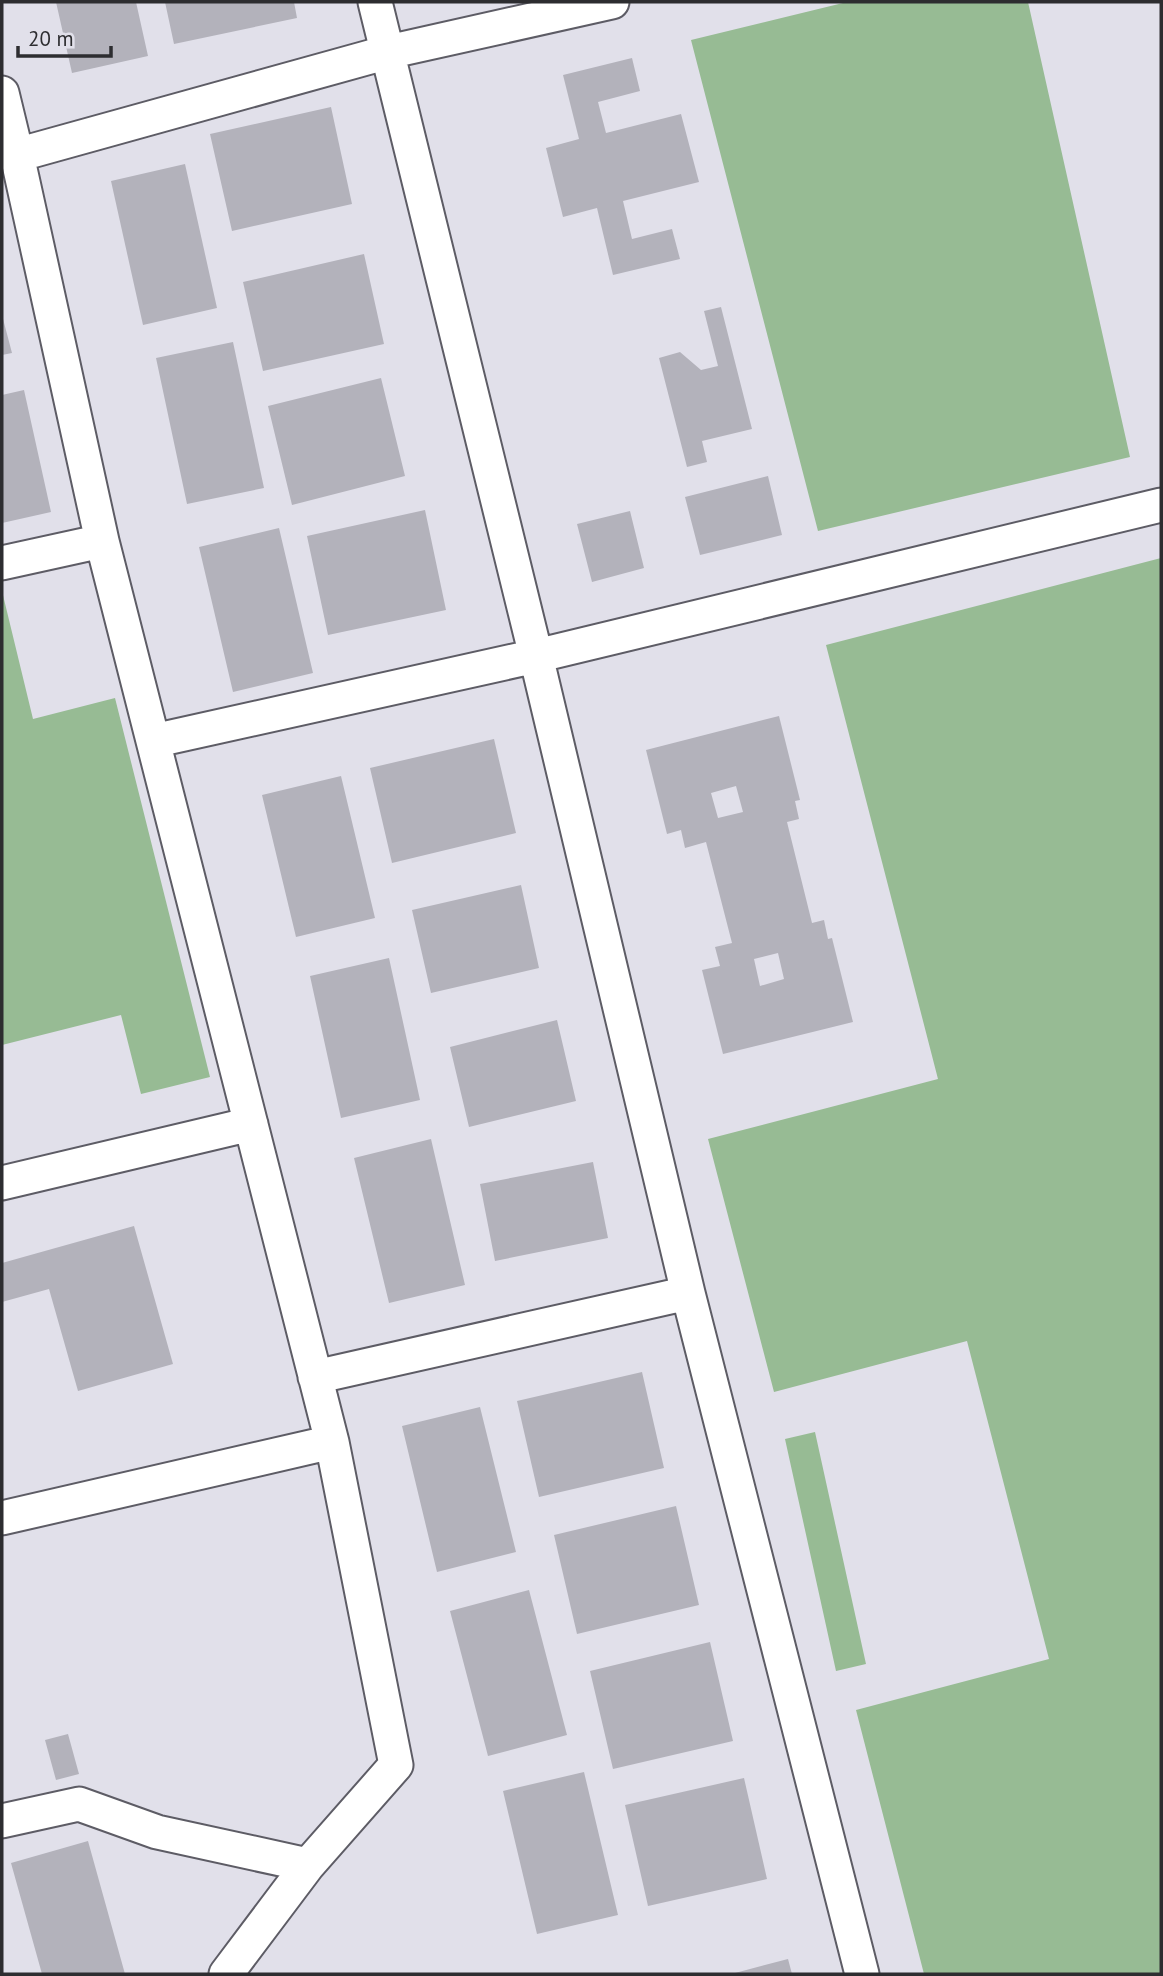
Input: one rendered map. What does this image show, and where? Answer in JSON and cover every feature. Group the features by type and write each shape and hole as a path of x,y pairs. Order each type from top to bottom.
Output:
{"street":[{"path":"376,2 688,1293 862,1974"},
{"path":"18,155 388,52 612,2"},
{"path":"2,93 18,155 16,214 332,1442 396,1765 308,1865 226,1974"},
{"path":"153,741 536,656 1161,505"},
{"path":"2,563 102,541"},
{"path":"2,1183 251,1124"},
{"path":"315,1377 688,1293"},
{"path":"2,1518 332,1442"},
{"path":"2,1821 79,1804 157,1832 308,1865"}],"green space":[{"path":"847,2 1028,2 1130,457 818,531 691,40"},
{"path":"1161,558 1161,1974 924,1974 856,1710 1049,1659 967,1341 774,1392 708,1139 938,1079 826,645"},
{"path":"2,591 33,719 115,698 210,1077 141,1094 121,1015 2,1045"},
{"path":"815,1432 866,1664 836,1671 785,1439"}],"building":[{"path":"56,2 136,2 148,56 72,73"},
{"path":"165,2 294,2 297,18 174,44"},
{"path":"632,58 640,91 598,102 606,133 681,114 699,182 623,201 632,239 672,229 680,259 613,275 597,208 563,217 546,148 579,139 563,75"},
{"path":"331,107 352,204 232,231 210,134"},
{"path":"185,164 217,308 143,325 111,181"},
{"path":"364,254 384,344 263,371 243,282"},
{"path":"721,307 752,429 702,441 707,462 687,467 659,358 680,352 701,370 718,366 704,311"},
{"path":"2,315 12,353 2,355"},
{"path":"233,342 264,488 187,504 156,358"},
{"path":"381,378 405,476 292,505 268,406"},
{"path":"24,390 51,512 2,523 2,395"},
{"path":"768,476 782,535 700,555 685,497"},
{"path":"425,510 446,610 328,635 307,536"},
{"path":"630,511 644,568 592,582 577,524"},
{"path":"279,528 313,673 233,692 199,547"},
{"path":"779,716 800,800 795,801 799,819 787,822 812,923 824,920 828,939 832,938 853,1022 723,1054 702,970 720,966 715,947 732,943 706,842 685,848 681,830 667,834 646,750","holes":["736,786 743,812 718,818 711,793","778,953 784,979 760,986 754,959"]},
{"path":"494,739 516,833 392,863 370,768"},
{"path":"341,776 375,918 296,937 262,795"},
{"path":"521,885 539,968 431,993 412,910"},
{"path":"389,958 420,1100 341,1118 310,976"},
{"path":"557,1020 576,1101 469,1127 450,1047"},
{"path":"431,1139 465,1285 389,1303 354,1158"},
{"path":"593,1162 608,1238 495,1261 480,1184"},
{"path":"134,1226 173,1364 78,1391 49,1289 2,1302 2,1263"},
{"path":"642,1372 664,1468 539,1497 517,1401"},
{"path":"480,1407 516,1552 437,1572 402,1426"},
{"path":"676,1506 699,1605 577,1634 554,1535"},
{"path":"529,1590 567,1735 488,1756 450,1611"},
{"path":"710,1642 733,1741 613,1769 590,1671"},
{"path":"68,1734 79,1774 56,1780 45,1740"},
{"path":"584,1772 618,1915 537,1934 503,1791"},
{"path":"744,1778 767,1879 648,1906 625,1805"},
{"path":"88,1841 125,1974 42,1974 11,1863"},
{"path":"788,1959 792,1974 735,1974 735,1973"}]}
